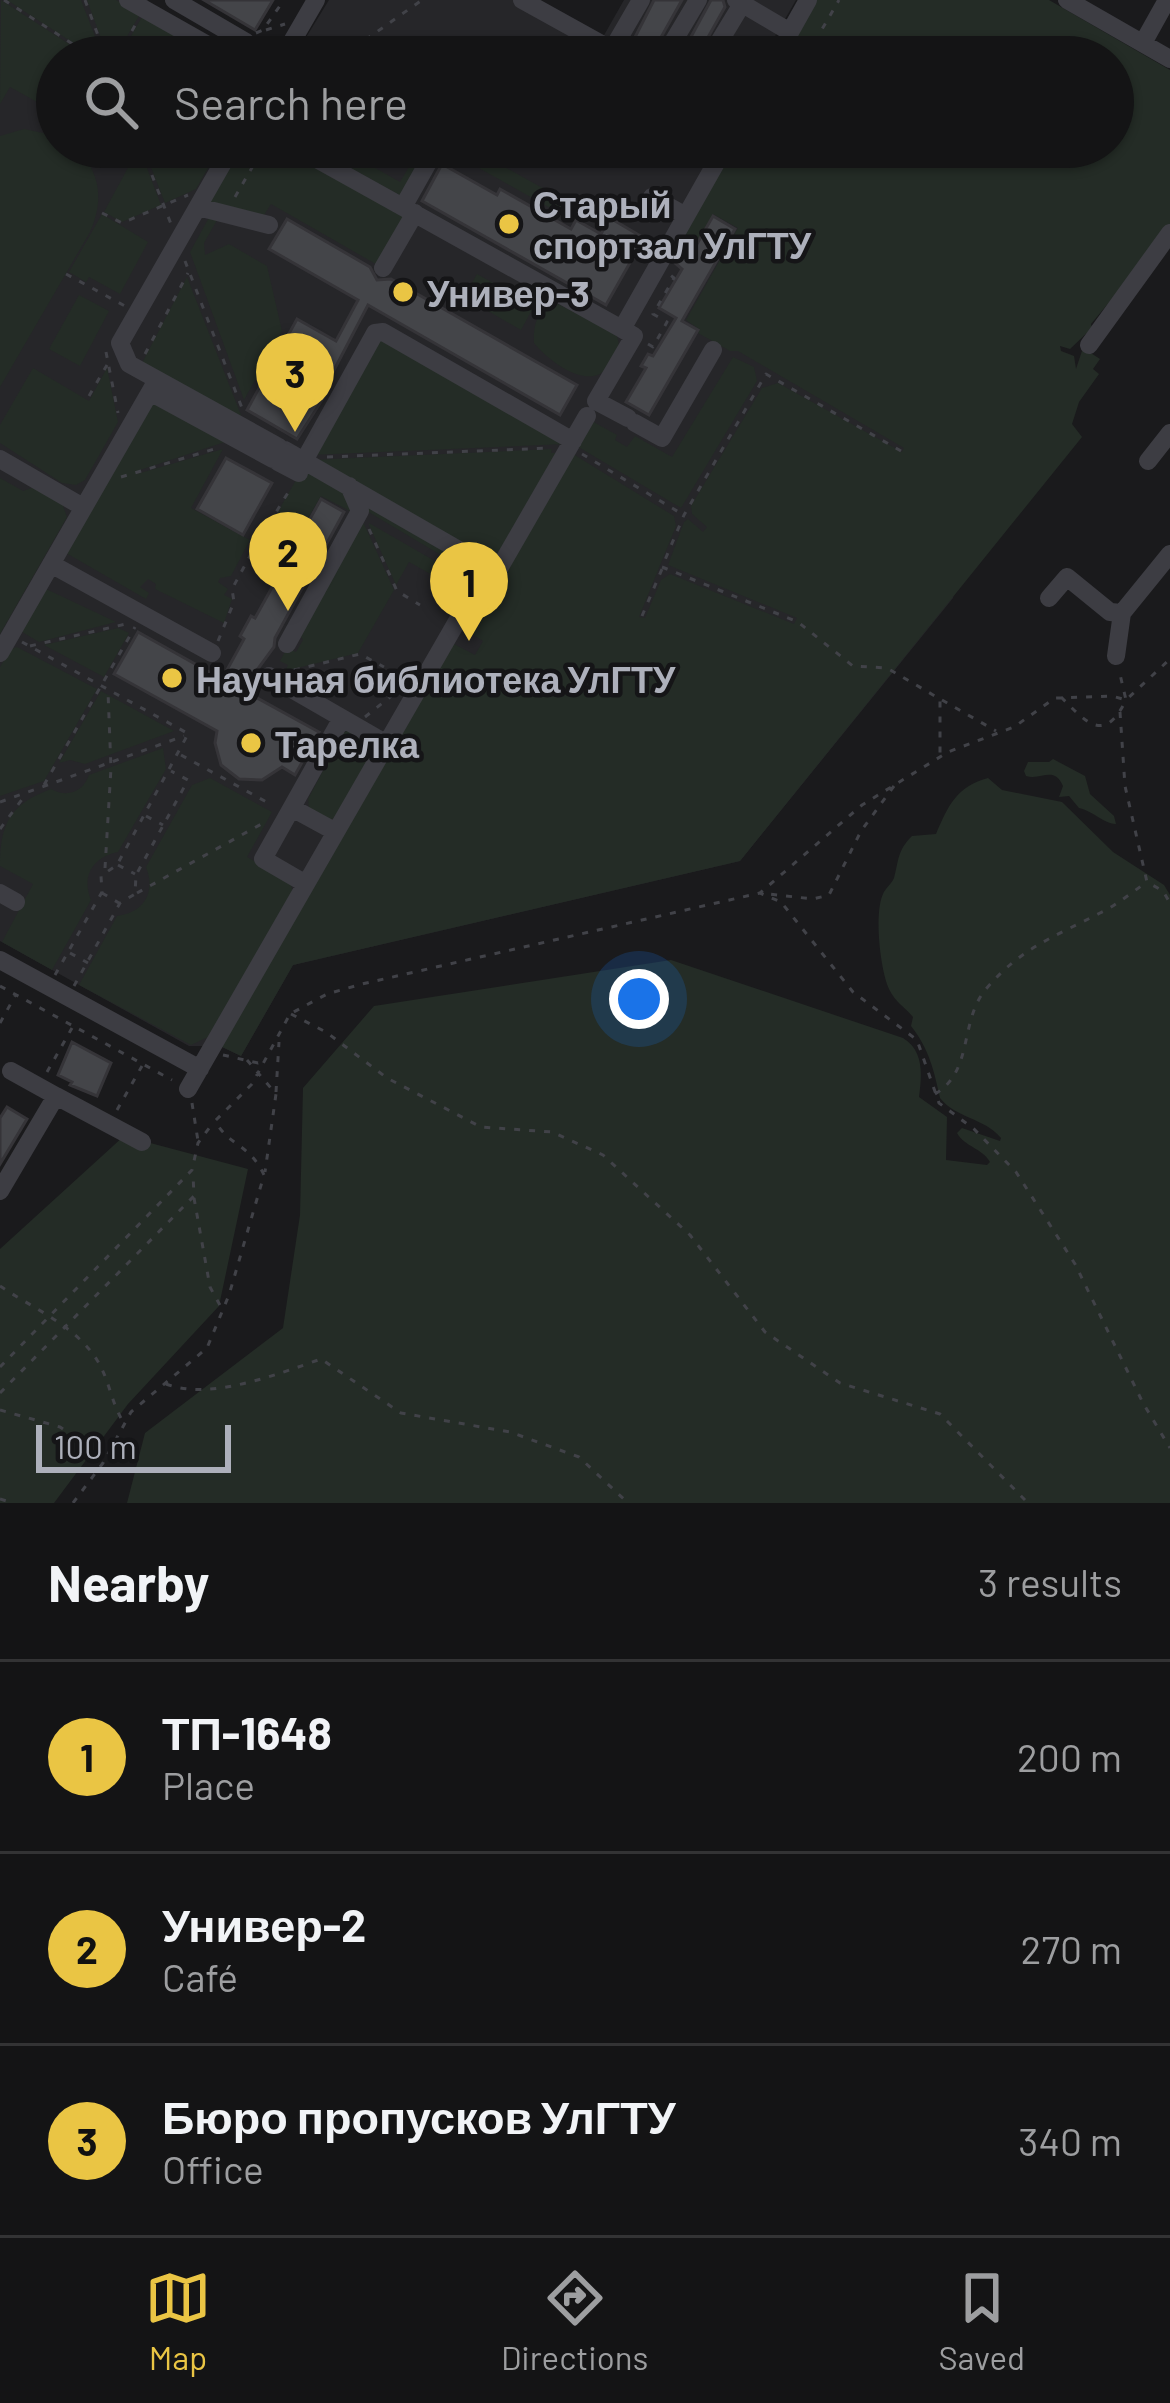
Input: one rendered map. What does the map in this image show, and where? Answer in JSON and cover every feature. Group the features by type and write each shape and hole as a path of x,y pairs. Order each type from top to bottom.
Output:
{"street":[{"path":"174,0 234,36"},
{"path":"295,36 316,0"},
{"path":"522,0 588,36"},
{"path":"626,36 641,0"},
{"path":"677,36 698,0"},
{"path":"721,36 739,2 789,34 808,0"},
{"path":"1067,0 1131,36"},
{"path":"1143,43 1167,0"},
{"path":"141,3 193,36"},
{"path":"190,34 201,16"},
{"path":"1134,38 1170,59"},
{"path":"220,168 120,343 129,364 153,386 302,467 349,487 497,572 566,445 587,416"},
{"path":"333,168 628,332"},
{"path":"383,268 426,168"},
{"path":"713,168 657,268 596,400 662,438 713,350"},
{"path":"652,196 686,216"},
{"path":"202,200 225,214 269,225"},
{"path":"1089,345 1170,232"},
{"path":"302,467 375,333 383,332 566,445"},
{"path":"5,644 153,386"},
{"path":"1148,461 1169,437"},
{"path":"0,459 83,507"},
{"path":"287,644 360,511 349,487"},
{"path":"1117,656 1122,613 1170,554"},
{"path":"1049,598 1082,559"},
{"path":"51,564 212,653"},
{"path":"1066,577 1110,612 1122,613"},
{"path":"188,1089 467,604"},
{"path":"269,676 387,744"},
{"path":"306,884 263,859 348,722"},
{"path":"290,811 336,832"},
{"path":"0,961 200,1069"},
{"path":"0,1089 5,1068 142,1142"},
{"path":"0,1191 48,1091"}],"path":[{"path":"4,0 61,36"},
{"path":"85,0 98,36"},
{"path":"250,36 263,30 284,0"},
{"path":"371,36 422,0"},
{"path":"818,36 839,0"},
{"path":"126,36 141,3"},
{"path":"789,34 795,36"},
{"path":"96,485 245,436 149,168"},
{"path":"225,214 252,168"},
{"path":"102,213 122,223 199,190 202,200"},
{"path":"628,332 653,347 667,322 653,314 674,278 657,268"},
{"path":"137,369 189,271"},
{"path":"66,274 137,313"},
{"path":"89,396 108,364"},
{"path":"643,616 684,515 766,374 901,451"},
{"path":"227,625 234,602 232,589 302,467 566,445 684,515"},
{"path":"360,511 397,591 420,604"},
{"path":"662,567 798,622 853,666 886,668 998,733"},
{"path":"5,644 28,646 139,621 43,787"},
{"path":"28,646 188,734"},
{"path":"269,676 361,654 384,667"},
{"path":"1117,656 1126,700"},
{"path":"1061,697 1089,725 1099,728 1170,659"},
{"path":"348,722 411,681"},
{"path":"49,987 101,892 111,762 108,690"},
{"path":"760,893 862,806 940,757 998,733 1061,697 1126,700"},
{"path":"940,699 940,757"},
{"path":"1120,712 1125,786 1147,883"},
{"path":"117,865 188,734"},
{"path":"0,802 188,734"},
{"path":"178,754 290,811"},
{"path":"136,894 136,875 188,780 169,770"},
{"path":"198,1143 268,1060 290,1014 327,994 760,893 813,899 829,895 861,831 899,780"},
{"path":"0,829 27,793"},
{"path":"144,815 163,825"},
{"path":"68,997 120,903 264,824"},
{"path":"105,870 117,865 129,867 136,875"},
{"path":"1147,883 1163,891 1170,903"},
{"path":"934,1095 945,1088 961,1063 972,1009 1013,960 1030,946 1102,912 1147,883"},
{"path":"101,892 120,903"},
{"path":"760,893 781,902 854,992 916,1040 927,1062 934,1095 1016,1172 1076,1264 1170,1448"},
{"path":"68,952 88,963"},
{"path":"0,986 188,1089 198,1143 192,1170 194,1196 210,1287 223,1310"},
{"path":"0,1023 15,994"},
{"path":"290,1014 326,1032 387,1078 481,1127 552,1132 603,1155 689,1235 765,1332 840,1383 940,1414 1028,1503"},
{"path":"48,1091 73,1026"},
{"path":"73,1503 123,1422 207,1348 264,1174 280,1035"},
{"path":"212,1049 258,1063 268,1060"},
{"path":"247,1060 276,1094"},
{"path":"109,1124 142,1064"},
{"path":"215,1121 224,1136 255,1155 264,1174"},
{"path":"0,1367 192,1170"},
{"path":"0,1393 194,1196"},
{"path":"0,1286 50,1316 98,1362 123,1422"},
{"path":"165,1384 185,1392 265,1379 321,1359 401,1413 510,1432 579,1457 628,1503"},
{"path":"0,1410 60,1427 105,1458"},
{"path":"0,1499 13,1503"}],"shaded area":[{"path":"0,0 148,0 140,14 178,36 36,36 36,168 838,168 1019,262 953,598 740,861 293,965 241,1056 220,1046 189,1046 0,941"},
{"path":"1,0 57,36 36,36 36,101 10,87 0,104"},
{"path":"7,0 81,0 95,36 63,36"},
{"path":"87,0 116,0 140,14 127,36 100,36"},
{"path":"329,0 533,0 597,36 307,36"},
{"path":"624,0 796,0 775,36 604,36"},
{"path":"813,0 1049,0 1111,36 793,36"},
{"path":"143,15 180,36 131,36"},
{"path":"1134,49 1170,70 1170,229 1092,328 1070,349 1060,346 1074,356 1076,369 1083,348 1100,359 1093,369 1099,374 1079,402 1072,424 1082,437 740,861 293,965 241,1056 218,1045 452,643 475,655 483,641 465,630 470,609 496,584 569,456 573,454 674,516 676,526 639,617 645,618 661,580 670,574 794,624 797,618 668,565 684,522 688,519 703,532 707,527 692,514 691,506 762,388 778,383 902,452 904,448 738,351 698,333 686,320 738,228 713,214 688,258 674,250 719,168 1134,168"},
{"path":"24,129 36,132 36,168 91,168 98,198 90,232 0,387 0,136"},
{"path":"128,168 147,168 161,205 122,222 104,212"},
{"path":"151,168 208,168 196,189 165,203"},
{"path":"226,168 323,168 410,217 381,267 271,204 264,215 225,206 204,243 205,255 229,244 267,266 282,331 244,400 190,252 216,205 206,201"},
{"path":"351,168 375,168 400,182 408,168 430,168 410,201"},
{"path":"479,168 507,168 580,209 573,221"},
{"path":"102,214 148,242 120,294 69,272"},
{"path":"477,274 534,306 521,330 464,297"},
{"path":"187,277 241,415 239,420 141,365"},
{"path":"79,295 109,311 80,366 49,349"},
{"path":"558,304 616,334 617,351 605,371 595,376 573,373 534,343 538,317"},
{"path":"382,338 566,444 310,455"},
{"path":"733,357 754,367 757,381 681,508 575,445 590,420 617,435 615,440 627,447 635,436 672,457"},
{"path":"33,368 89,401 107,368 118,422 85,480 76,485 62,483 0,443 0,425"},
{"path":"153,399 228,441 137,474 223,449 191,508 250,540 231,576 218,582 228,589 224,595 232,599 224,623 155,589 156,584 148,579 140,587 149,593 146,599 66,553"},
{"path":"552,449 556,453 493,562 310,460"},
{"path":"304,466 470,562 466,570 355,504 350,511 321,496 301,530 276,515"},
{"path":"0,478 23,491 37,486 62,503 67,517 0,634"},
{"path":"359,521 394,590 358,653 285,671 288,665 280,661 287,648 296,652 303,640 298,631"},
{"path":"369,523 466,579 452,586 409,562 396,585"},
{"path":"44,588 116,622 39,642 19,630"},
{"path":"118,628 129,633 104,677 44,645"},
{"path":"17,647 97,689 44,781 0,796 0,667"},
{"path":"101,691 174,731 85,764 59,763"},
{"path":"349,730 370,739 375,748 330,820 309,808 308,799 343,733"},
{"path":"163,748 166,769 118,852 91,869 87,883 91,900 52,970 2,942 33,884 0,866 2,838 10,817 26,801 51,789 74,792 89,775"},
{"path":"1053,759 1085,776 1090,794 1114,816 1116,824 1079,808 1069,796 1059,797 1063,786 1056,776 1026,776 1028,762"},
{"path":"210,778 272,812 247,857 289,880 293,891 208,1037 191,1045 79,985 117,916 134,911 145,900 146,867 192,785"},
{"path":"988,778 1002,790 1062,802 1113,852 1164,885 1170,895 1170,1503 127,1503 145,1433 283,1328 300,1215 303,1088 374,1006 671,960 903,1038 918,1056 919,1097 947,1117 946,1160 987,1165 987,1157 957,1133 962,1128 1001,1138 940,1098 930,1060 911,1026 913,1017 889,989 879,927 880,903 907,841 912,836 936,834 954,799"},
{"path":"124,1136 248,1169 219,1306 128,1404 54,1503 0,1503 0,1249"}],"building":[{"path":"204,0 273,0 255,30"},
{"path":"654,0 682,0 662,36 636,36"},
{"path":"711,0 723,0 725,7 709,36 691,36"},
{"name":"Старый спортзал УлГТУ","path":"440,168 449,168 497,195 500,189 571,229 576,220 601,234 610,218 644,238 606,305 422,201"},
{"path":"713,216 735,229 682,321 698,330 649,415 626,402 646,368 641,366 648,354 653,356 676,318 659,308 682,269 675,263 684,248 693,251"},
{"path":"287,219 370,267 377,280 391,279 577,385 560,415 368,305 324,397 297,439 247,410 297,319 336,341 358,300 269,249"},
{"path":"226,458 272,483 243,535 197,509"},
{"path":"321,499 344,512 248,693 319,732 295,775 282,767 262,780 239,779 221,765 217,731 114,674 138,632 222,679 251,616 255,618"},
{"path":"72,1042 111,1063 97,1096 58,1075"},
{"path":"7,1107 27,1119 0,1164 0,1118"}],"place":[{"name":"Старый спортзал УлГТУ","path":"509,224"},
{"name":"Универ-3","path":"403,292"},
{"name":"Бюро пропусков УлГТУ","path":"295,432"},
{"name":"Универ-2","path":"288,611"},
{"name":"ТП-1648","path":"469,641"},
{"name":"Научная библиотека УлГТУ","path":"172,678"},
{"name":"Тарелка","path":"251,743"}]}
